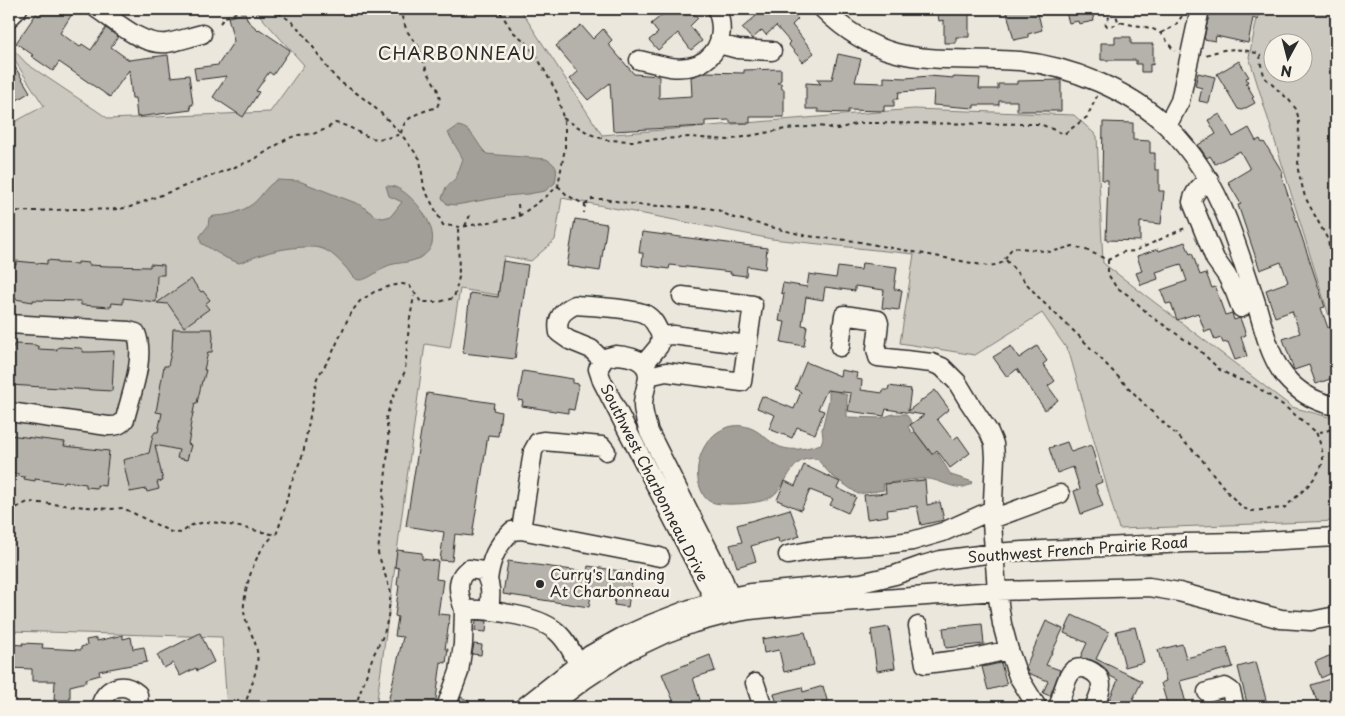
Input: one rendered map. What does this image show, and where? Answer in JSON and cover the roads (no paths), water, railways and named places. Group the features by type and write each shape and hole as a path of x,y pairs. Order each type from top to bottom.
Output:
{"street":[{"path":"9,18 18,9"},
{"path":"97,9 137,36 156,42 166,43 202,34"},
{"path":"639,60 670,67 702,62 712,55 720,44 723,30 718,9"},
{"path":"823,9 838,24 856,36 896,53 916,58 937,60 1019,61 1060,68 1080,74 1126,97 1166,126 1192,155 1208,179 1228,220 1270,348 1282,371 1289,382 1308,396 1317,401 1336,406"},
{"path":"1166,126 1180,101 1200,9"},
{"path":"720,44 738,49 772,52"},
{"path":"1208,179 1196,190 1192,202 1215,258 1235,292 1240,308"},
{"path":"603,361 591,349 568,340 558,333 559,317 566,309 575,305 644,314 654,321 661,336 659,346 646,370 742,382 753,305 682,296"},
{"path":"840,347 844,315 875,319 879,323 876,349 878,357 932,363 942,367 950,373 990,432 994,444 995,458 992,514 994,553 1002,624 1018,676 1037,707"},
{"path":"9,324 129,331 136,333 140,342 140,353 121,424 108,426 9,412"},
{"path":"661,336 748,345"},
{"name":"Southwest Charbonneau Drive","path":"616,355 636,358 646,370 643,404 644,418 649,432 720,572 725,604 602,382 598,369 605,358 616,355"},
{"path":"521,530 533,451 538,442 543,440 602,446 606,451"},
{"path":"788,555 819,549 912,541 992,514 1060,494"},
{"path":"488,581 491,560 497,548 512,530 521,530 660,558"},
{"name":"Southwest French Prairie Road","path":"548,707 581,672 622,637 651,624 725,604 751,593 861,583 895,575 941,560 994,553 1336,537"},
{"path":"446,707 455,686 462,658 464,610 459,594 459,584 463,572 469,568 483,571 488,581 491,596 489,610"},
{"name":"Southwest French Prairie Road","path":"725,604 799,605 997,591 1149,587 1180,592 1280,619 1311,621 1336,616"},
{"path":"464,610 489,610 523,616 543,622 556,631 567,643 581,672"},
{"path":"918,626 925,664 972,658 1009,650"},
{"path":"1058,707 1070,674 1076,668 1081,667 1098,676 1101,684 1094,707"},
{"name":"Southwest French Prairie Road","path":"524,707 581,672"},
{"path":"755,683 763,707"},
{"path":"100,707 102,700 110,690 122,686 131,687 138,694 139,707"},
{"path":"1207,692 1226,687 1231,691 1235,707"}],"place":[{"name":"Curry's Landing At Charbonneau","path":"540,584"}],"district":[{"name":"CHARBONNEAU","path":"457,54"}]}
